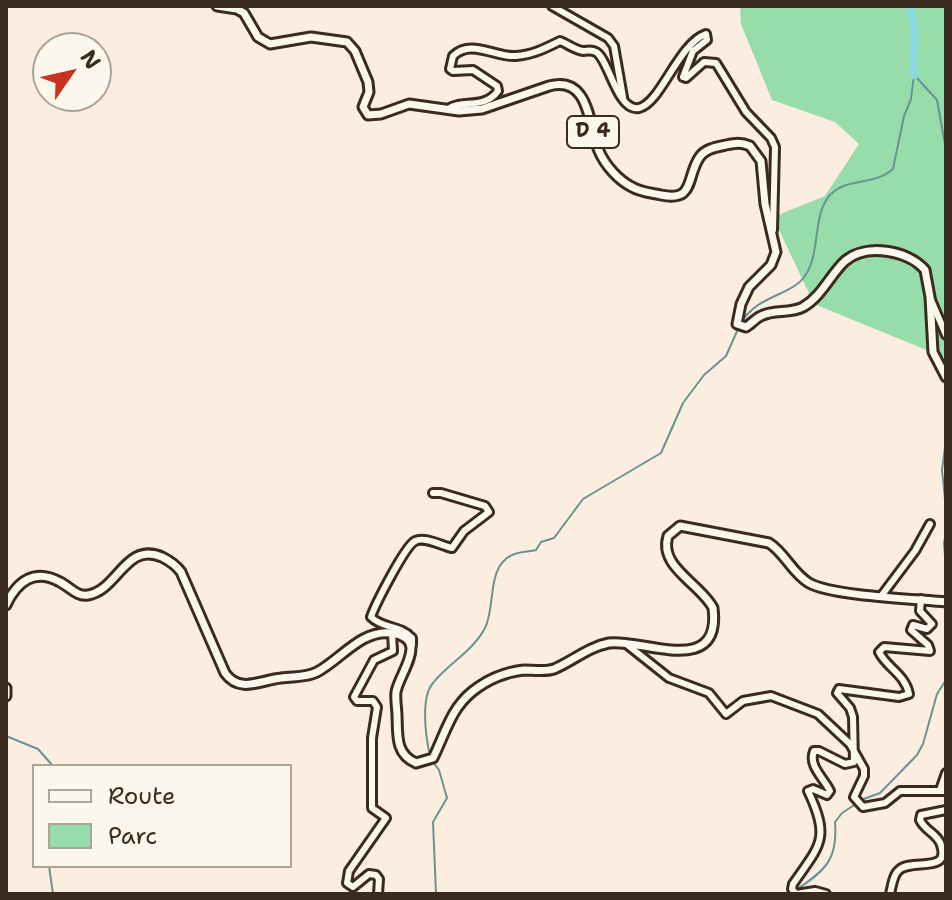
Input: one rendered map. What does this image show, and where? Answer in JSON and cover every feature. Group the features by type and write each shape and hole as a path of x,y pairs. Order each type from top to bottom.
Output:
{"main road":[{"name":"D 4","path":"217,6 244,13 258,37 270,44 311,37 347,42 355,51 368,82 369,92 363,107 368,115 381,114 409,104 459,111 482,109 549,86 566,86 580,95 588,106 597,147 621,179 637,190 674,198 686,190 704,152 742,143 750,146 761,161 775,260 749,287 741,304 740,326 761,315 805,306 820,294 847,259 872,252 907,256 925,270 933,352 946,377"},
{"path":"6,605 18,584 35,576 48,577 85,595 99,590 137,556 156,555 176,565 181,572 229,679 243,685 312,674 368,637 392,633 405,639 410,648 411,657 396,691 398,743 405,756 416,763 433,758 449,720 460,704 487,682 510,672 552,670 599,645 625,643 674,652 696,647 708,638 714,617 710,601 677,569 666,549 668,536 680,526 762,540 779,551 802,578 823,589 946,602"},
{"path":"6,688 6,696"}],"street":[{"path":"552,6 608,38 614,46 623,97"},
{"path":"448,109 455,105 475,105 498,91 497,86 473,70 450,69 456,52 474,48 518,56 560,41 583,51 597,52 617,90 633,108 644,106 694,40 706,34 707,40 693,51 683,77 686,78 704,62 716,63 746,112 771,138 776,154 773,238"},
{"path":"930,297 946,335"},
{"path":"410,648 409,634 375,622 371,615 404,555 414,541 421,539 454,547 464,531 489,512 485,506 433,493"},
{"path":"882,595 915,551 930,524"},
{"path":"826,894 815,891 796,894 792,889 817,851 819,841 818,814 808,791 813,789 827,795 830,791 814,767 812,756 814,751 821,751 849,765 854,762 853,717 837,691 841,688 908,696 902,676 879,652 884,647 930,651 928,645 911,630 913,625 927,629 932,624 920,611 921,599"},
{"path":"378,894 379,879 376,875 369,874 353,887 346,879 386,818 372,808 372,738 377,707 373,701 357,701 354,697 374,660 393,651 392,633"},
{"path":"625,643 669,678 709,693 726,714 743,701 771,696 818,714 855,750 864,776 854,797 863,807 885,803 900,791 943,791 946,773"},
{"path":"890,894 896,873 902,867 937,862 942,854 941,844 920,820 925,813 946,810"}],"green space":[{"path":"740,6 946,6 946,358 814,304 773,217 825,196 859,144 835,122 772,100 741,24"}],"waterway":[{"path":"910,6 914,32 914,75"},
{"path":"741,323 756,307 799,283 805,276 813,256 821,211 831,194 846,185 878,178 893,169 914,75"},
{"path":"916,77 937,100 946,150"},
{"path":"430,756 426,698 433,683 485,628 498,569 515,554 536,550 541,542 554,538 583,499 661,453 683,403 704,375 726,356 738,329"},
{"path":"946,440 942,470 946,509"},
{"path":"946,533 946,568"},
{"path":"861,800 880,793 917,755 937,694 946,680"},
{"path":"6,736 38,749 51,764"},
{"path":"433,762 439,770 447,798 433,822 436,894"},
{"path":"796,890 828,862 834,845 835,822 856,804"},
{"path":"49,868 53,894"}]}
